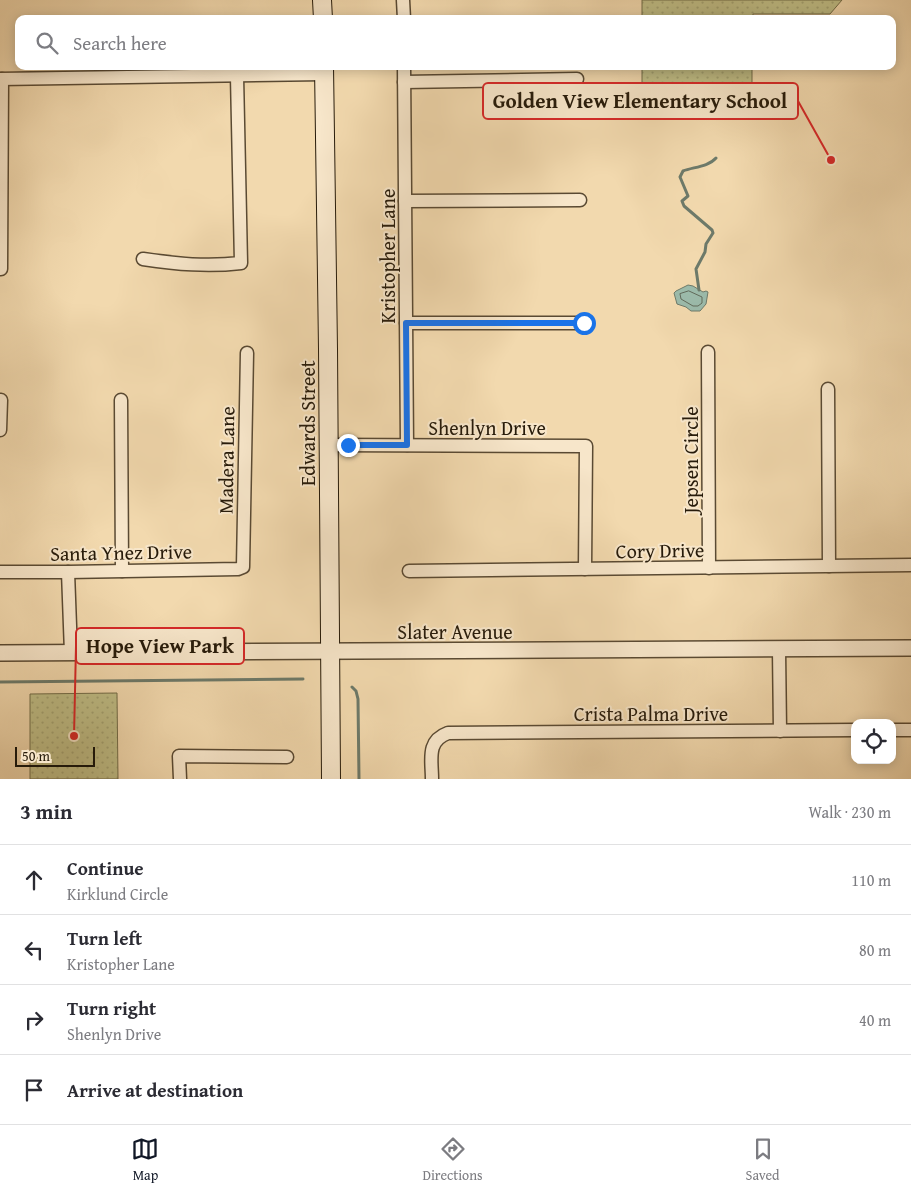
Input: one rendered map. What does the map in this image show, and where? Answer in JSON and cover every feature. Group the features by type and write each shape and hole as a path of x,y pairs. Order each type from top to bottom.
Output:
{"main road":[{"path":"322,0 323,15"},
{"name":"Edwards Street","path":"324,70 332,779"}],"street":[{"path":"404,0 404,15"},
{"path":"1,269 1,79 237,76 324,70"},
{"name":"Kristopher Lane","path":"404,70 407,445"},
{"path":"143,259 185,265 241,263 237,76"},
{"path":"404,82 576,79"},
{"path":"405,201 580,200"},
{"path":"406,323 584,323"},
{"name":"Jepsen Circle","path":"708,352 709,568"},
{"name":"Madera Lane","path":"243,567 246,353"},
{"path":"828,389 829,566"},
{"path":"0,400 0,430"},
{"path":"121,400 122,571"},
{"name":"Shenlyn Drive","path":"328,445 586,446 585,569"},
{"name":"Cory Drive","path":"409,571 911,565"},
{"name":"Santa Ynez Drive","path":"0,572 238,569 243,567"},
{"path":"68,572 71,653"},
{"name":"Slater Avenue","path":"0,653 911,648"},
{"path":"779,650 780,731"},
{"name":"Crista Palma Drive","path":"432,779 432,751 434,742 440,736 448,733 851,730"},
{"path":"896,730 911,730"},
{"path":"180,779 179,756 287,757"}],"shaded area":[{"path":"642,0 842,0 830,14 642,15"},
{"path":"642,70 752,70 752,107 642,109"},
{"path":"117,693 118,779 30,779 30,694"}],"water":[{"path":"688,285 703,292 708,292 706,304 700,311 691,311 677,304 674,293"}],"waterway":[{"path":"699,290 696,269 705,252 706,244 713,233 712,230 684,206 682,201 688,196 680,177 683,171 705,165 716,158"},
{"path":"0,682 303,679"},
{"path":"352,687 356,691 358,699 359,779"}],"place":[{"name":"Golden View Elementary School","path":"831,160"},
{"name":"Hope View Park","path":"74,736"}],"route":[{"path":"348,445 407,445 406,323 584,323"}]}
